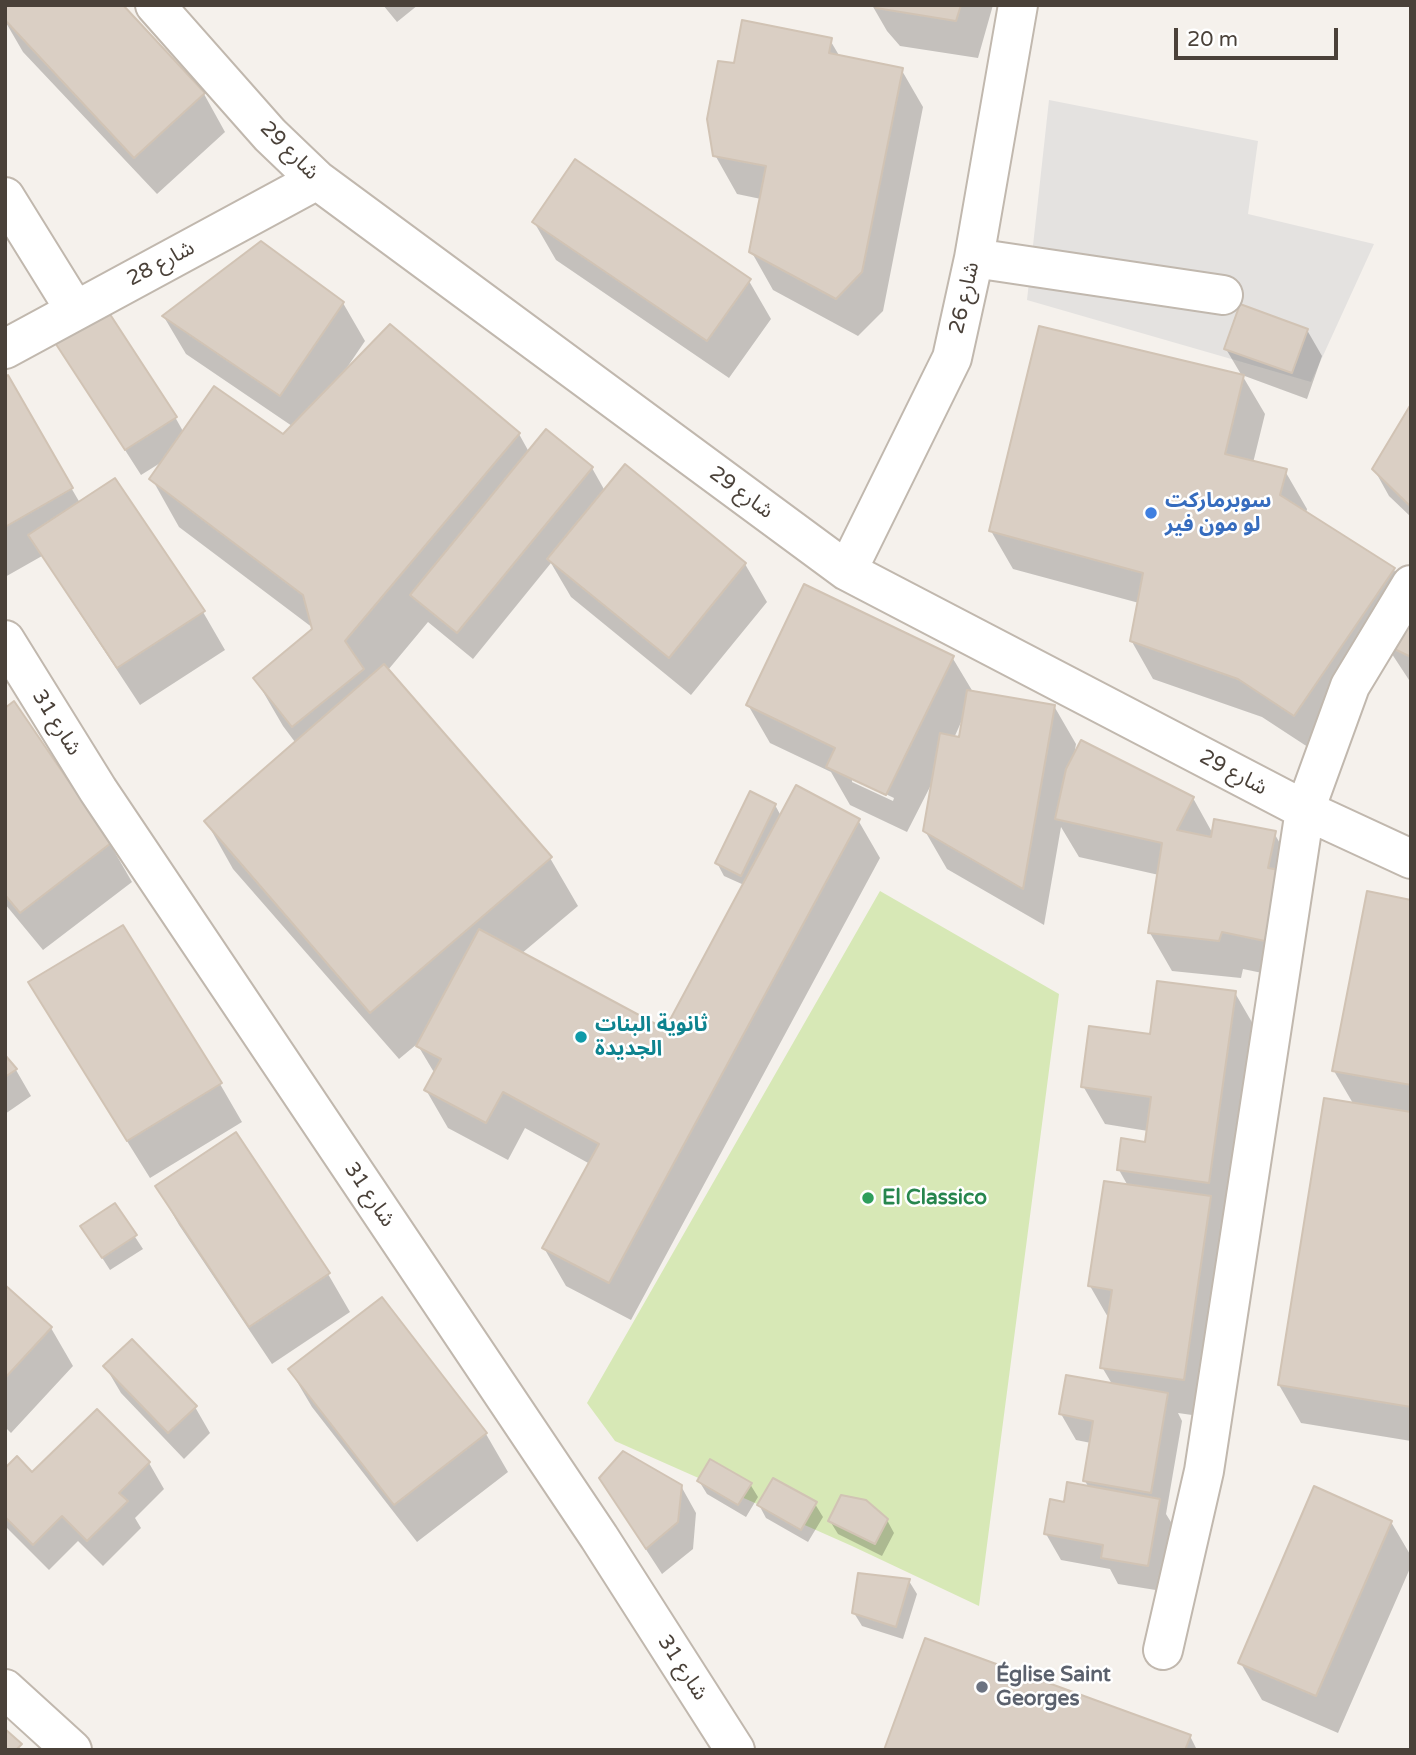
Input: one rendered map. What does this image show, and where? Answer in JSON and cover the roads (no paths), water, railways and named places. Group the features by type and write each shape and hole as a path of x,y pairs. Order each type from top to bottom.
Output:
{"street":[{"name":"شارع 29","path":"155,5 261,125 317,180 847,571 1305,810 1411,859"},
{"name":"شارع 26","path":"847,571 952,358 974,258 1018,5"},
{"name":"شارع 28","path":"5,349 317,180"},
{"path":"5,197 75,310"},
{"path":"974,258 1223,295"},
{"path":"1163,1650 1204,1471 1305,810 1350,686 1411,585"},
{"name":"شارع 31","path":"5,640 98,790 599,1537 735,1750"},
{"path":"5,1689 72,1750"}],"place":[{"name":"سوبرماركت لو مون فير","path":"1151,513"},
{"name":"ثانوية البنات الجديدة","path":"581,1037"},
{"name":"El Classico","path":"868,1198"},
{"name":"Église Saint Georges","path":"982,1687"}]}
